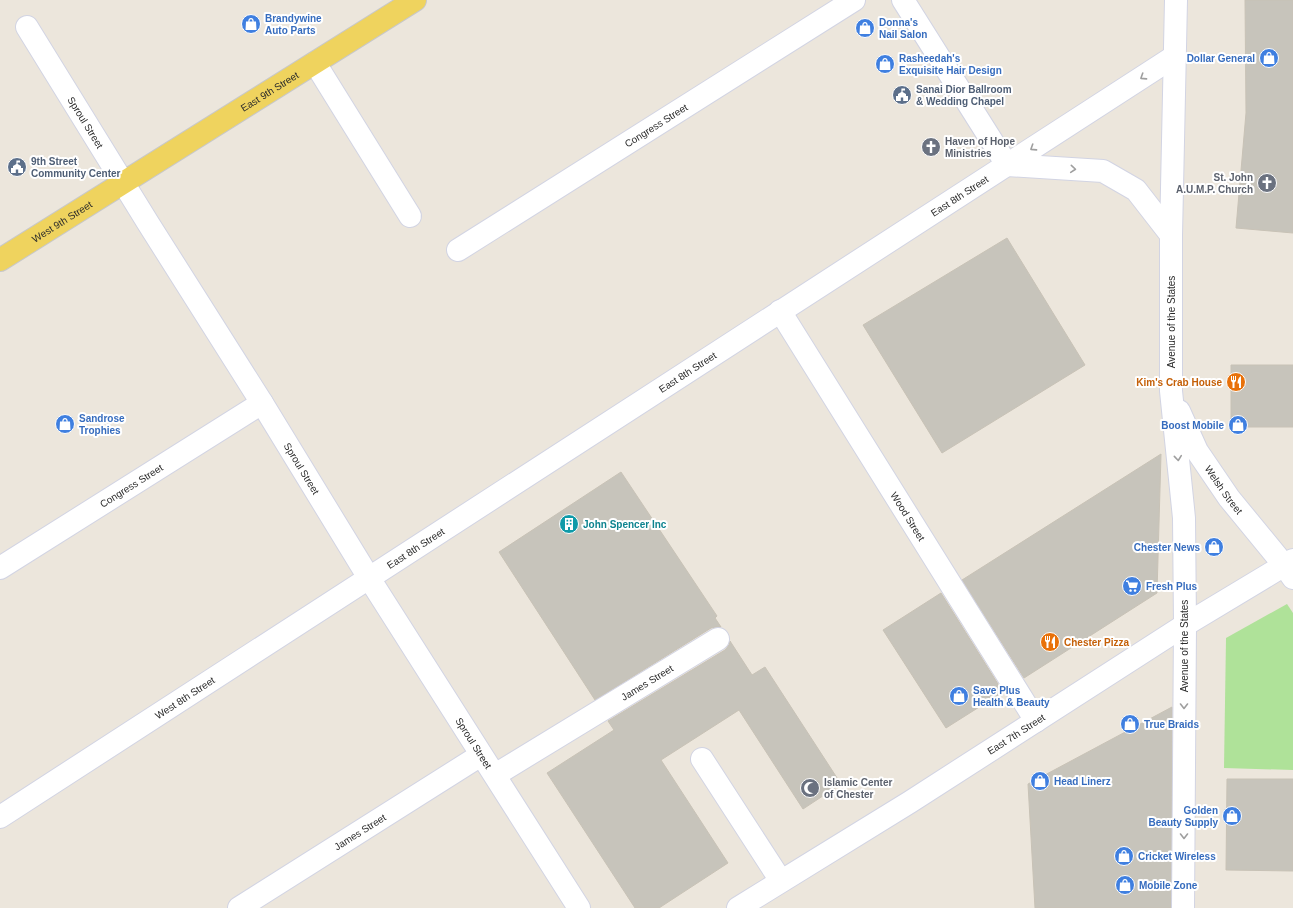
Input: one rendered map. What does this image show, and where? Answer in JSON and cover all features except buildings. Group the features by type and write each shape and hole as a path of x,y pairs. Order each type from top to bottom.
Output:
{"main road":[{"name":"East 9th Street","path":"123,183 415,0"},
{"name":"West 9th Street","path":"0,260 123,183"}],"street":[{"name":"Congress Street","path":"458,250 854,0"},
{"path":"903,0 1006,165 1103,171 1136,190 1172,235"},
{"name":"Avenue of the States","path":"1176,0 1171,391 1184,518 1185,625 1183,908"},
{"name":"Sproul Street","path":"27,27 123,183 262,403 369,578 579,908"},
{"name":"East 8th Street","path":"369,578 1175,56"},
{"path":"315,63 410,216"},
{"name":"Wood Street","path":"780,311 1036,721"},
{"name":"Welsh Street","path":"1171,391 1197,451 1229,498 1290,568"},
{"name":"Congress Street","path":"0,568 262,403"},
{"name":"East 7th Street","path":"738,908 910,802 1185,625 1290,568"},
{"name":"West 8th Street","path":"0,817 369,578"},
{"name":"James Street","path":"495,775 718,639"},
{"name":"James Street","path":"239,908 481,755"},
{"path":"702,759 781,881"}],"green space":[{"path":"1287,604 1293,613 1293,770 1224,768 1226,638"}],"place":[{"name":"Brandywine Auto Parts","path":"251,24"},
{"name":"Donna's Nail Salon","path":"865,28"},
{"name":"Dollar General","path":"1269,58"},
{"name":"Rasheedah's Exquisite Hair Design","path":"885,64"},
{"name":"Sanai Dior Ballroom & Wedding Chapel","path":"902,95"},
{"name":"Haven of Hope Ministries","path":"931,147"},
{"name":"9th Street Community Center","path":"17,167"},
{"name":"St. John A.U.M.P. Church","path":"1267,183"},
{"name":"Kim's Crab House","path":"1236,382"},
{"name":"Sandrose Trophies","path":"65,424"},
{"name":"Boost Mobile","path":"1238,425"},
{"name":"John Spencer Inc","path":"569,524"},
{"name":"Chester News","path":"1214,547"},
{"name":"Fresh Plus","path":"1132,586"},
{"name":"Chester Pizza","path":"1050,642"},
{"name":"Save Plus Health & Beauty","path":"959,696"},
{"name":"True Braids","path":"1130,724"},
{"name":"Head Linerz","path":"1040,781"},
{"name":"Islamic Center of Chester","path":"810,788"},
{"name":"Golden Beauty Supply","path":"1232,816"},
{"name":"Cricket Wireless","path":"1124,856"},
{"name":"Mobile Zone","path":"1125,885"}]}
